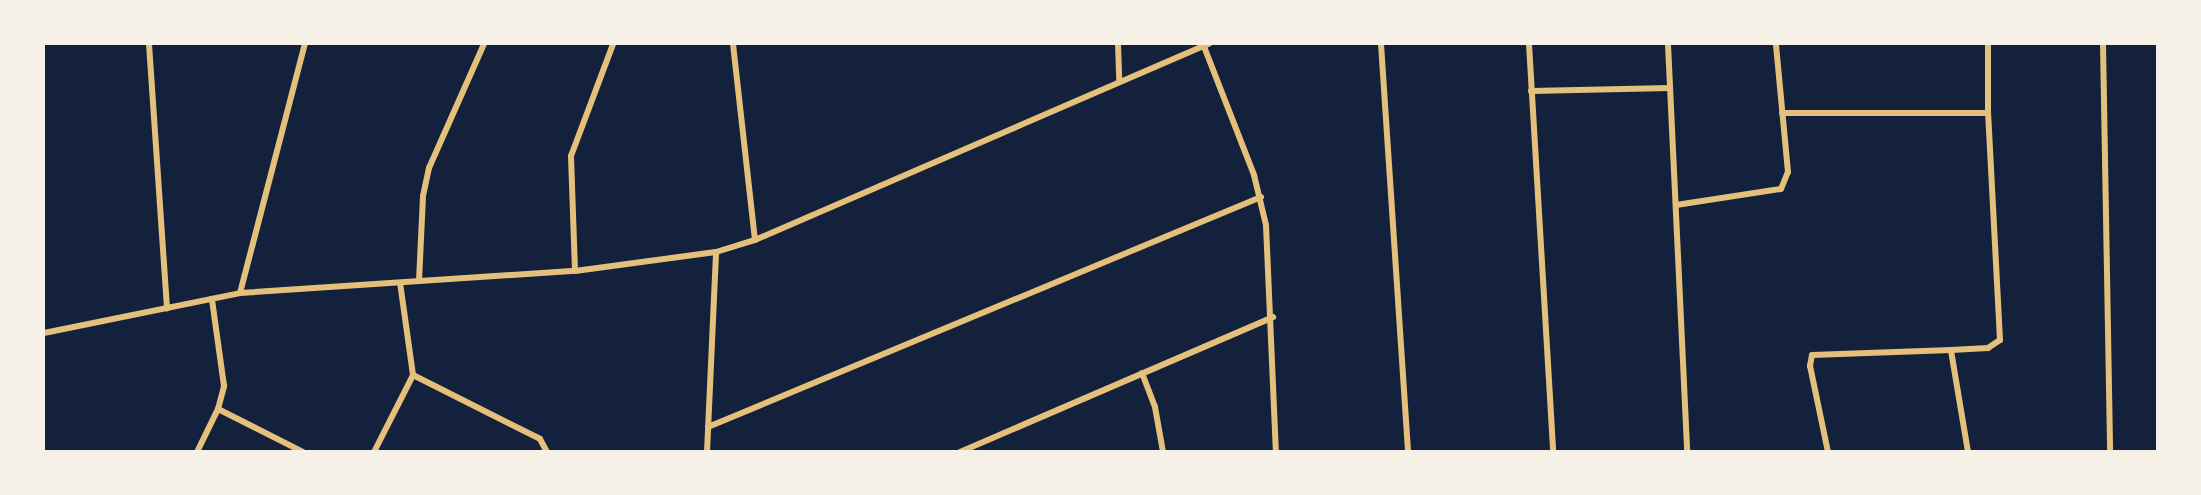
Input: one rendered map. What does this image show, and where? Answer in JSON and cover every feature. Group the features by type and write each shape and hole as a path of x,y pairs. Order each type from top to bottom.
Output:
{"street":[{"path":"148,44 167,308"},
{"path":"240,293 305,44"},
{"path":"419,281 423,196 429,168 484,44"},
{"path":"575,271 571,156 613,44"},
{"path":"733,44 755,240"},
{"path":"1118,44 1119,80"},
{"path":"44,333 240,293 575,271 716,252 755,240 1205,44 1261,197 1273,316 1276,452"},
{"path":"1381,44 1408,452"},
{"path":"1529,44 1552,452"},
{"path":"1668,44 1687,452"},
{"path":"1676,205 1781,189 1788,172 1776,44"},
{"path":"1828,452 1810,366 1812,355 1988,348 2000,340 1988,113 1988,44"},
{"path":"2103,44 2110,452"},
{"path":"1531,91 1671,88"},
{"path":"1782,113 1988,113"},
{"path":"708,428 1261,197"},
{"path":"706,452 716,252"},
{"path":"374,452 413,375 400,282"},
{"path":"197,452 218,409 223,374 212,299"},
{"path":"960,452 1273,316"},
{"path":"1951,350 1968,452"},
{"path":"1142,373 1155,407 1163,452"},
{"path":"413,375 540,439 547,452"},
{"path":"218,409 303,452"}]}
